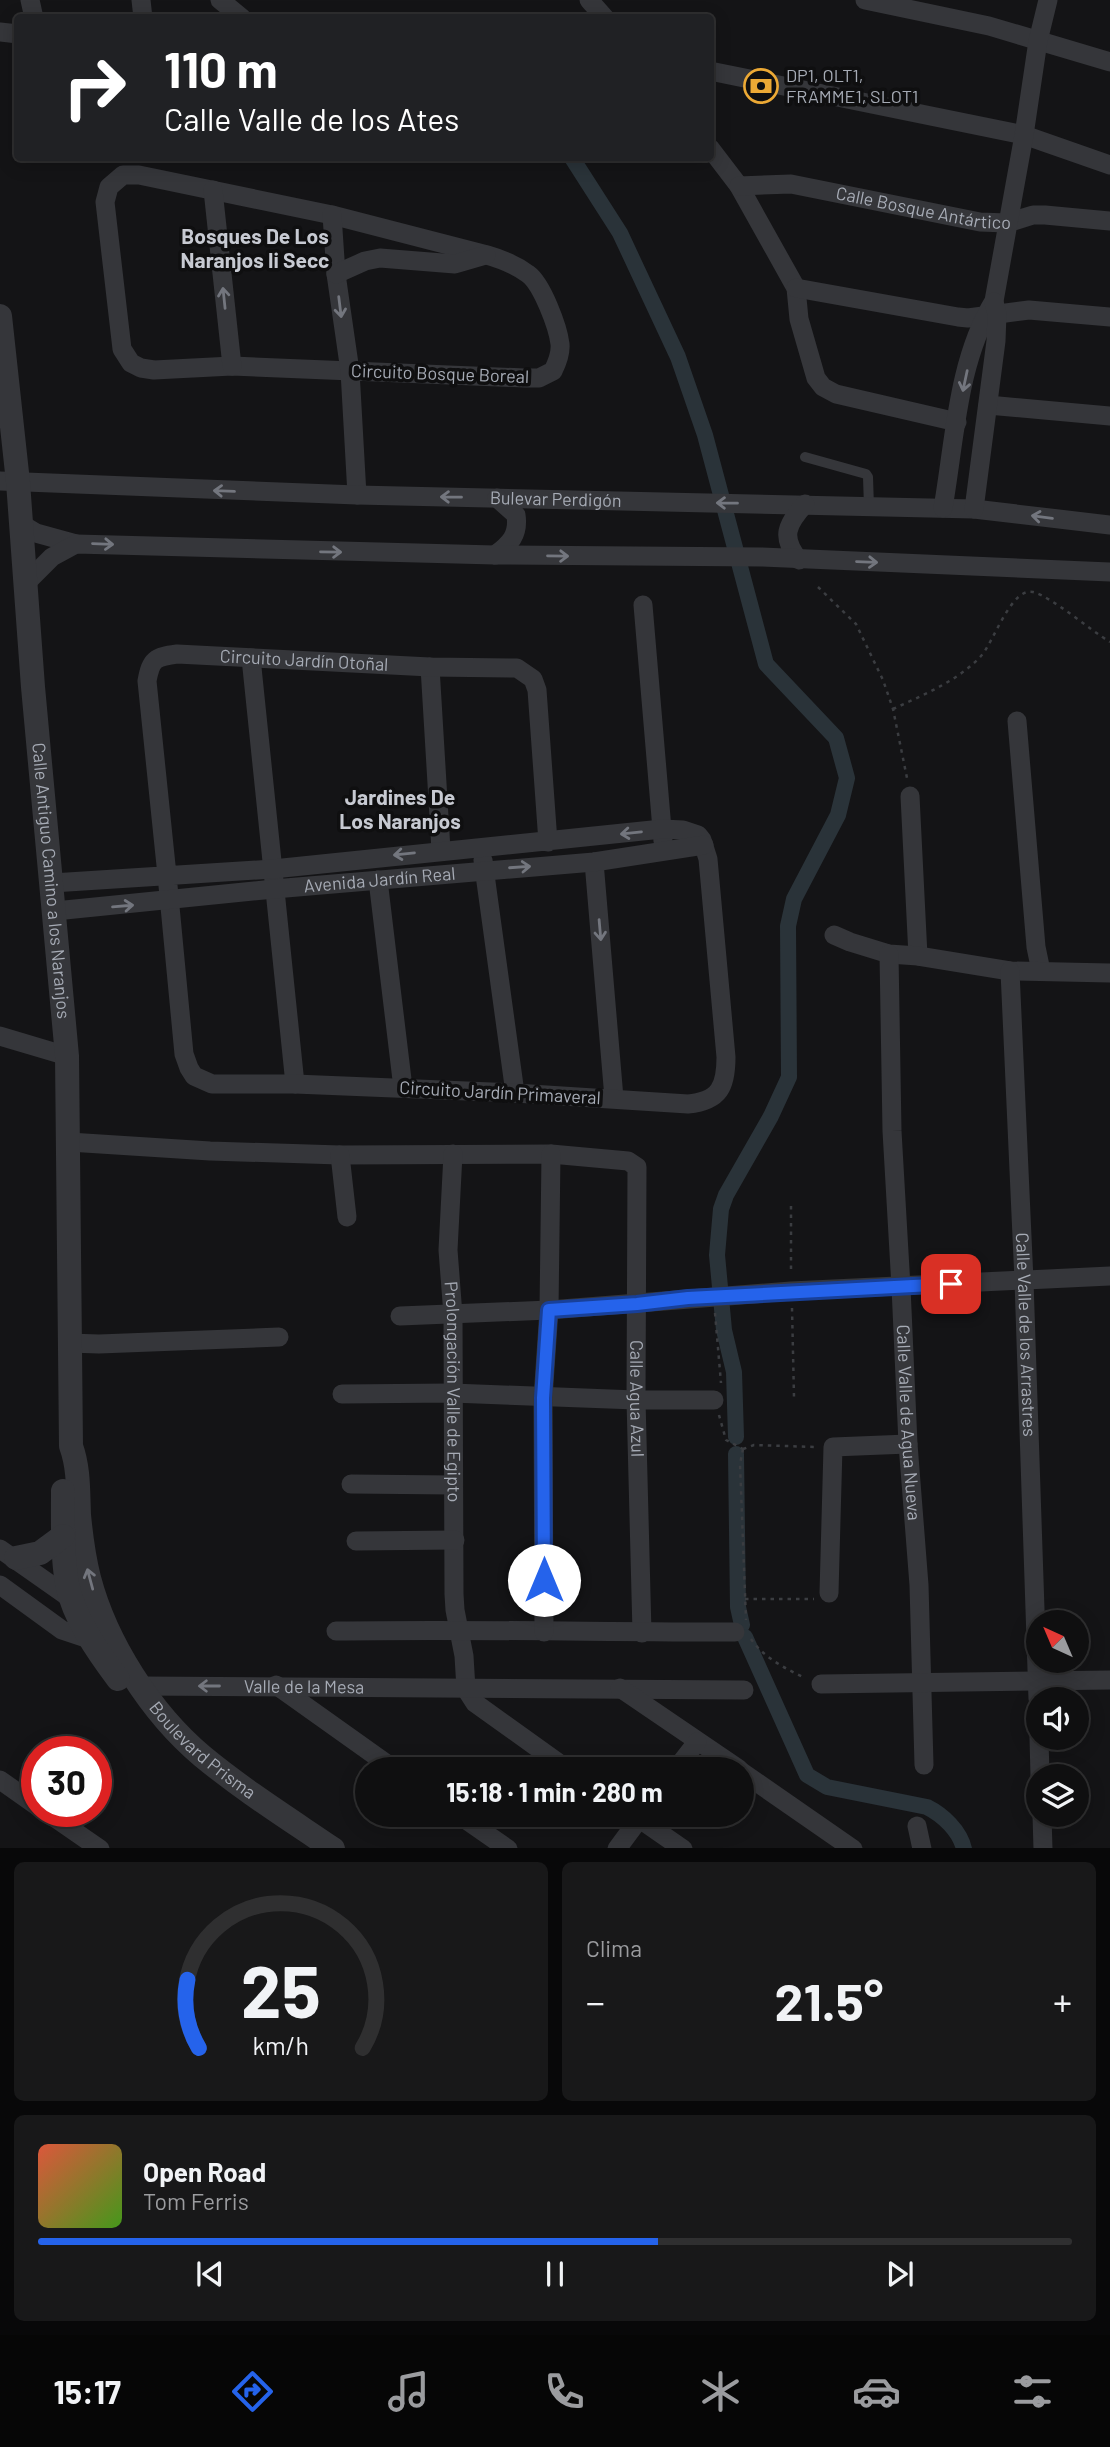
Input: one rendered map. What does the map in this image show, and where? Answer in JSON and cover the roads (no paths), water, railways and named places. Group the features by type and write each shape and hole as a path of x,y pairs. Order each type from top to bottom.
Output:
{"street":[{"path":"219,0 237,14"},
{"path":"589,0 601,14"},
{"path":"864,0 989,26 1110,62"},
{"path":"943,508 971,352 992,310 1038,41 1048,0"},
{"path":"714,72 1024,135 1110,164"},
{"path":"714,153 739,186 796,288 799,319 811,366 823,387 836,394 957,422"},
{"name":"Circuito Bosque Boreal","path":"128,174 213,190 332,215 487,255 518,268 529,274 539,286 558,333 560,347 553,371 539,378 525,378 232,366 154,370 141,368 126,358 118,327 105,202 109,187 115,180 128,174"},
{"name":"Calle Bosque Antártico","path":"739,186 791,184 963,220 1007,223 1033,215 1045,215 1110,221"},
{"path":"213,190 232,366"},
{"path":"332,215 336,274 350,371 357,495"},
{"path":"336,274 365,261 380,258 455,264 487,255"},
{"path":"796,288 958,317 992,310 1029,310 1110,317"},
{"path":"974,509 996,341 992,310"},
{"name":"Calle Antiguo Camino a los Naranjos","path":"0,316 9,482 21,524 67,1056 71,1446 77,1462 80,1520 87,1569 100,1613 103,1642"},
{"path":"988,405 1110,416"},
{"name":"Bulevar Perdigón","path":"9,482 357,495 974,509 1110,525"},
{"path":"495,555 511,543 518,527 516,515 498,498"},
{"path":"799,560 791,551 788,526 805,504"},
{"path":"21,524 43,536 76,544 495,555 762,557 1110,572"},
{"path":"25,584 52,557 76,544"},
{"path":"643,605 664,853"},
{"name":"Circuito Jardín Otoñal","path":"169,902 147,681 150,667 156,659 177,654 430,667 517,668 533,679 537,690 548,842"},
{"path":"251,659 295,1084"},
{"path":"430,667 441,850"},
{"path":"1017,721 1041,971"},
{"path":"910,796 918,956"},
{"name":"Avenida Jardín Real","path":"51,883 273,869 663,829 683,830 701,840"},
{"name":"Avenida Jardín Real","path":"55,911 594,862 664,853 701,840"},
{"name":"Circuito Jardín Primaveral","path":"169,902 184,1054 188,1068 194,1076 212,1084 403,1088 688,1104 711,1099 721,1090 726,1074 708,859 701,840"},
{"path":"481,848 515,1093"},
{"path":"594,862 614,1098"},
{"path":"378,880 403,1088"},
{"path":"834,935 889,954 1010,971 1110,973"},
{"name":"Calle Valle de Agua Nueva","path":"889,954 892,1131 908,1444 919,1585 924,1765"},
{"name":"Calle Valle de los Arrastres","path":"1010,971 1038,1687"},
{"path":"0,1036 67,1056"},
{"path":"69,1142 209,1151 341,1155 551,1154 549,1310 543,1398 544,1632"},
{"name":"Prolongación Valle de Egipto","path":"453,1154 448,1250 453,1315 455,1610 464,1656 466,1689"},
{"name":"Calle Agua Azul","path":"551,1154 628,1161 637,1167 636,1400 642,1633"},
{"path":"341,1155 347,1217"},
{"path":"400,1316 549,1310 792,1291 1110,1276"},
{"path":"69,1343 279,1337"},
{"path":"342,1394 452,1393 543,1398 714,1399"},
{"path":"829,1593 832,1447 908,1444"},
{"name":"Calle Antiguo Camino a los Naranjos","path":"71,1446 64,1463 63,1536 67,1585 72,1601 103,1642"},
{"path":"351,1483 453,1485"},
{"path":"8,1554 40,1553 63,1536"},
{"path":"356,1541 455,1540"},
{"path":"8,1554 72,1601 100,1613"},
{"path":"0,1585 62,1630 103,1642"},
{"path":"336,1631 458,1629 642,1633 743,1630"},
{"name":"Boulevard Prisma","path":"103,1642 173,1727 201,1755 332,1848"},
{"name":"Boulevard Prisma","path":"103,1642 126,1690 192,1765 230,1796 304,1848"},
{"path":"1060,1687 1110,1680"},
{"path":"821,1684 922,1684 1026,1689"},
{"path":"276,1685 377,1757"},
{"name":"Valle de la Mesa","path":"141,1686 744,1690"},
{"path":"620,1688 720,1757"},
{"path":"466,1689 483,1711 550,1757"},
{"path":"685,1757 697,1742"},
{"path":"0,1780 21,1795"},
{"path":"754,1780 852,1848"},
{"path":"917,1826 922,1848"},
{"path":"68,1827 99,1848"},
{"path":"476,1827 507,1848"},
{"path":"618,1848 631,1827"},
{"path":"653,1827 682,1848"},
{"path":"1042,1827 1043,1848"}],"lane":[{"path":"805,457 866,474 869,507"}],"waterway":[{"path":"574,161 620,233 678,357 705,435 766,664 836,738 847,778 838,815 794,899 788,926 789,1077 721,1209 717,1255 724,1330 734,1372 736,1437"},
{"path":"736,1454 738,1607 742,1625"},
{"path":"745,1637 807,1775 827,1787 927,1807 950,1824 964,1848"}],"place":[{"name":"DP1, OLT1, FRAMME1, SLOT1","path":"761,86"}],"district":[{"name":"Bosques De Los Naranjos Ii Secc","path":"255,249"},
{"name":"Jardines De Los Naranjos","path":"400,810"}]}
